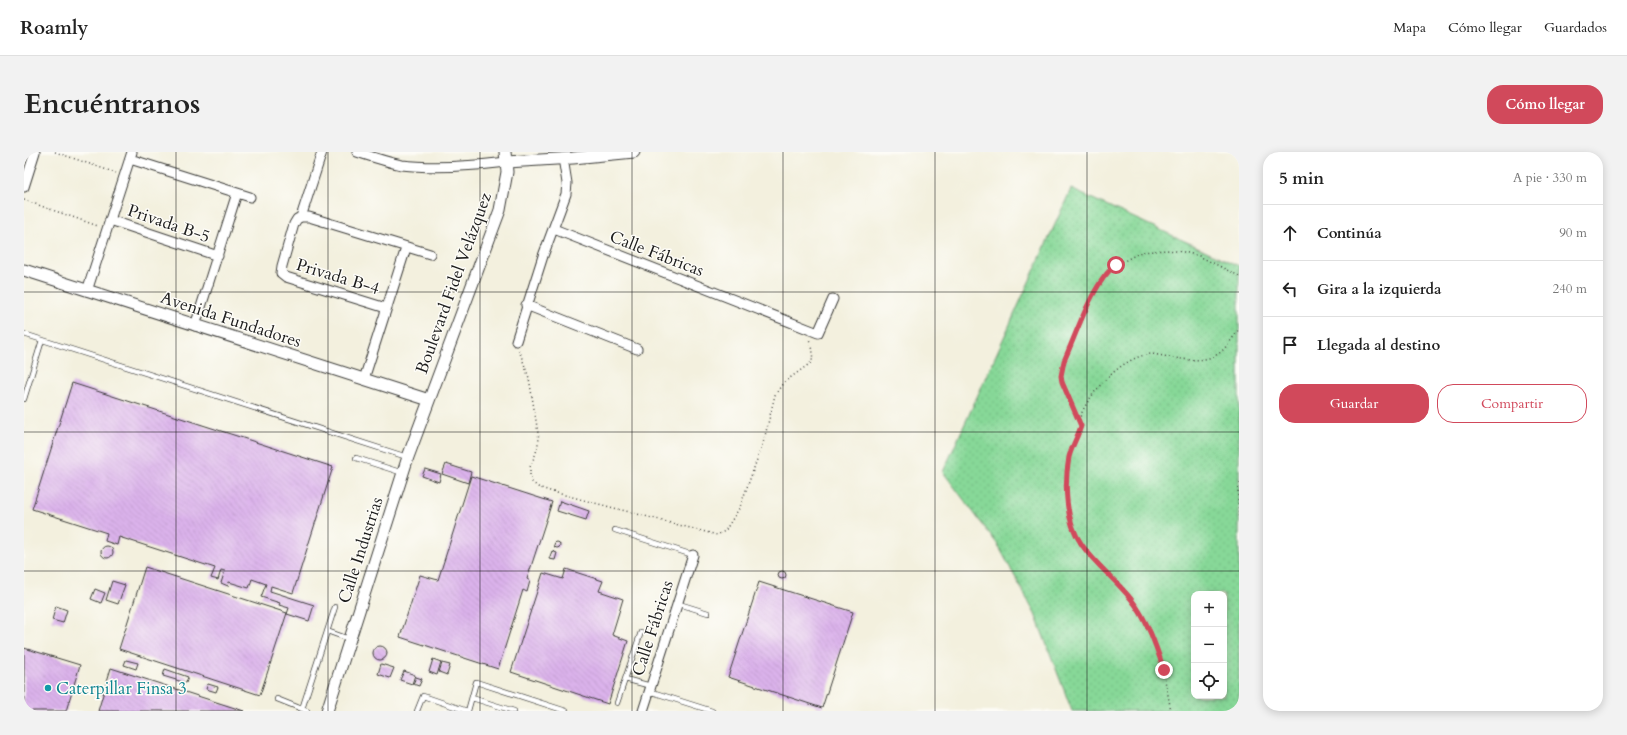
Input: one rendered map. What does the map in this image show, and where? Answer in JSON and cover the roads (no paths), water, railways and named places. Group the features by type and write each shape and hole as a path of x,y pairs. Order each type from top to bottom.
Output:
{"street":[{"path":"24,187 35,152"},
{"path":"322,152 301,217 309,217 406,248 430,254"},
{"path":"357,152 400,164 425,167 471,165 506,157 570,156 634,152"},
{"path":"87,291 131,156 250,197"},
{"path":"516,341 526,305 566,194 570,156"},
{"name":"Boulevard Fidel Velázquez","path":"429,400 500,210 505,190 506,157"},
{"name":"Privada B-5","path":"195,326 238,193"},
{"name":"Privada B-4","path":"301,217 297,219 294,224 281,274 286,277 386,308"},
{"name":"Privada B-5","path":"110,220 218,256"},
{"name":"Calle Fábricas","path":"554,229 818,333 833,299"},
{"name":"Privada B-4","path":"364,379 406,248"},
{"name":"Avenida Fundadores","path":"24,270 429,400"},
{"path":"526,305 636,349"},
{"name":"Calle Industrias","path":"327,711 408,457 429,400"},
{"name":"Calle Fábricas","path":"642,711 676,603 693,555"}],"lane":[{"path":"24,334 408,457"},
{"path":"24,398 42,340"},
{"path":"356,458 403,473"},
{"path":"615,530 693,555"},
{"path":"676,603 708,613"},
{"path":"277,699 304,710 335,607"},
{"path":"327,631 349,639"},
{"path":"617,703 641,632"},
{"path":"625,678 712,711"},
{"path":"417,711 423,696 467,711 476,682 566,711"},
{"path":"472,698 514,711"}],"place":[{"name":"Caterpillar Finsa 3","path":"48,688"}]}
